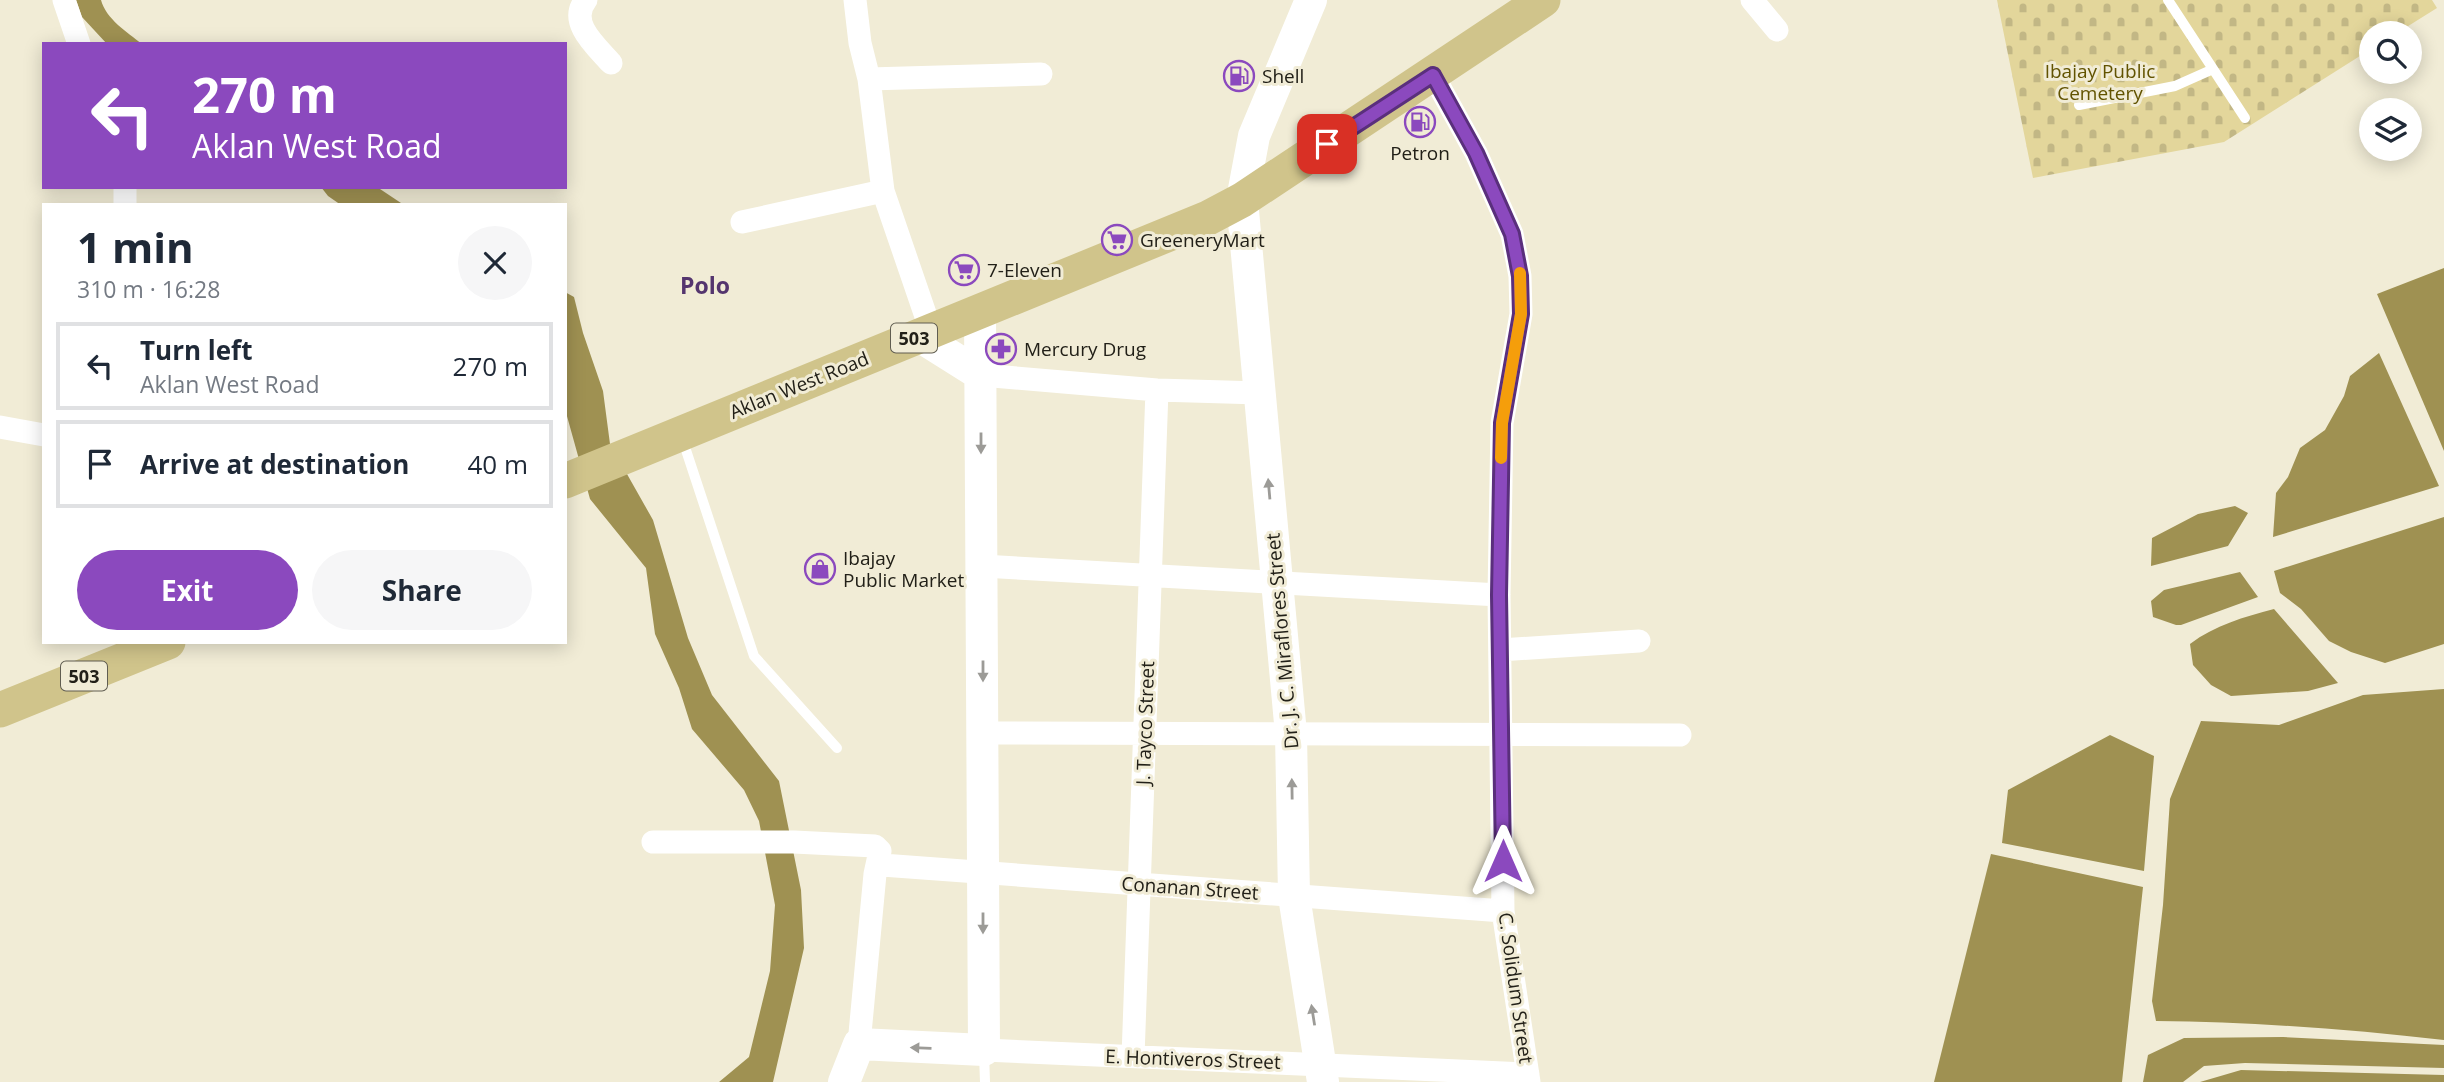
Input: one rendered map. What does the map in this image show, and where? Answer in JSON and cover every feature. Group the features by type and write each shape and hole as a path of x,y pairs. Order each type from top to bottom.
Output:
{"main road":[{"name":"Aklan West Road","path":"567,480 1208,218 1242,200 1543,0"},
{"name":"503","path":"0,710 120,651 157,644"}],"street":[{"path":"64,0 78,42"},
{"path":"586,0 580,15 584,34 611,63"},
{"path":"855,0 860,43 869,79 883,191 925,333 981,375 1157,390 1260,393"},
{"name":"Dr. J. C. Miraflores Street","path":"1311,0 1254,136 1242,200 1291,733 1294,895 1323,1073"},
{"path":"1752,0 1777,30"},
{"path":"869,79 1041,74"},
{"name":"C. Solidum Street","path":"1433,75 1476,153 1512,234 1520,276 1521,314 1502,423 1499,595 1503,911 1529,1078"},
{"path":"742,222 883,191"},
{"path":"980,311 984,1051"},
{"name":"J. Tayco Street","path":"1133,1057 1157,390"},
{"path":"0,427 42,435"},
{"path":"982,566 1499,595"},
{"path":"1500,650 1639,641"},
{"path":"983,733 1681,734"},
{"path":"653,842 794,842 875,846 880,851 859,1044 844,1082"},
{"name":"Conanan Street","path":"878,862 882,865 983,873 1503,911"},
{"name":"E. Hontiveros Street","path":"859,1044 1133,1057 1323,1073 1529,1078"}],"lane":[{"path":"2168,0 2211,70 2245,118"},
{"path":"2079,105 2175,86 2211,70"},
{"path":"681,433 754,656 837,748"},
{"path":"984,1051 985,1082"}],"green space":[{"name":"Ibajay Public Cemetery","path":"1997,0 2432,0 2437,8 2416,21 2359,21 2359,57 2224,142 2033,178"}],"shaded area":[{"path":"76,0 101,0 112,19 139,42 105,42 82,17"},
{"path":"323,189 380,189 401,203 338,203"},
{"path":"2444,268 2444,451 2377,294"},
{"path":"567,293 574,297 603,391 610,444 653,520 688,638 712,695 779,781 801,890 804,948 773,1082 719,1082 749,1057 770,971 775,905 759,821 744,790 692,729 679,688 655,634 646,568 590,499 567,416"},
{"path":"2379,353 2439,486 2273,537 2276,493 2288,477 2300,448 2325,430 2344,396 2350,376"},
{"path":"2235,506 2248,513 2228,546 2151,566 2152,538 2198,514"},
{"path":"2444,517 2444,644 2385,663 2351,652 2329,641 2301,609 2280,593 2274,571"},
{"path":"2240,572 2258,597 2181,625 2153,617 2151,601 2164,590"},
{"path":"2274,609 2338,683 2308,691 2231,696 2211,685 2193,665 2190,644 2220,627"},
{"path":"2444,689 2444,1040 2300,1027 2156,1021 2152,1001 2163,905 2170,799 2201,721 2279,725 2363,695"},
{"path":"2110,735 2154,756 2144,871 2002,843 2008,790"},
{"path":"1991,854 2143,887 2122,1082 1934,1082"},
{"path":"2283,1037 2444,1045 2444,1068 2245,1063 2204,1066 2183,1082 2143,1082 2148,1055 2184,1038"},
{"path":"2241,1070 2444,1075 2444,1082 2200,1082"}],"slow traffic":[{"path":"1501,458 1502,423 1521,314 1520,273"}],"place":[{"name":"Shell","path":"1239,76"},
{"name":"Petron","path":"1420,122"},
{"name":"GreeneryMart","path":"1117,240"},
{"name":"7-Eleven","path":"964,270"},
{"name":"Mercury Drug","path":"1001,349"},
{"name":"Ibajay Public Market","path":"820,569"}],"district":[{"name":"Polo","path":"705,285"}],"route":[{"path":"1327,144 1433,75 1476,153 1512,234 1520,276 1521,314 1502,423 1499,595 1503,861"}]}
